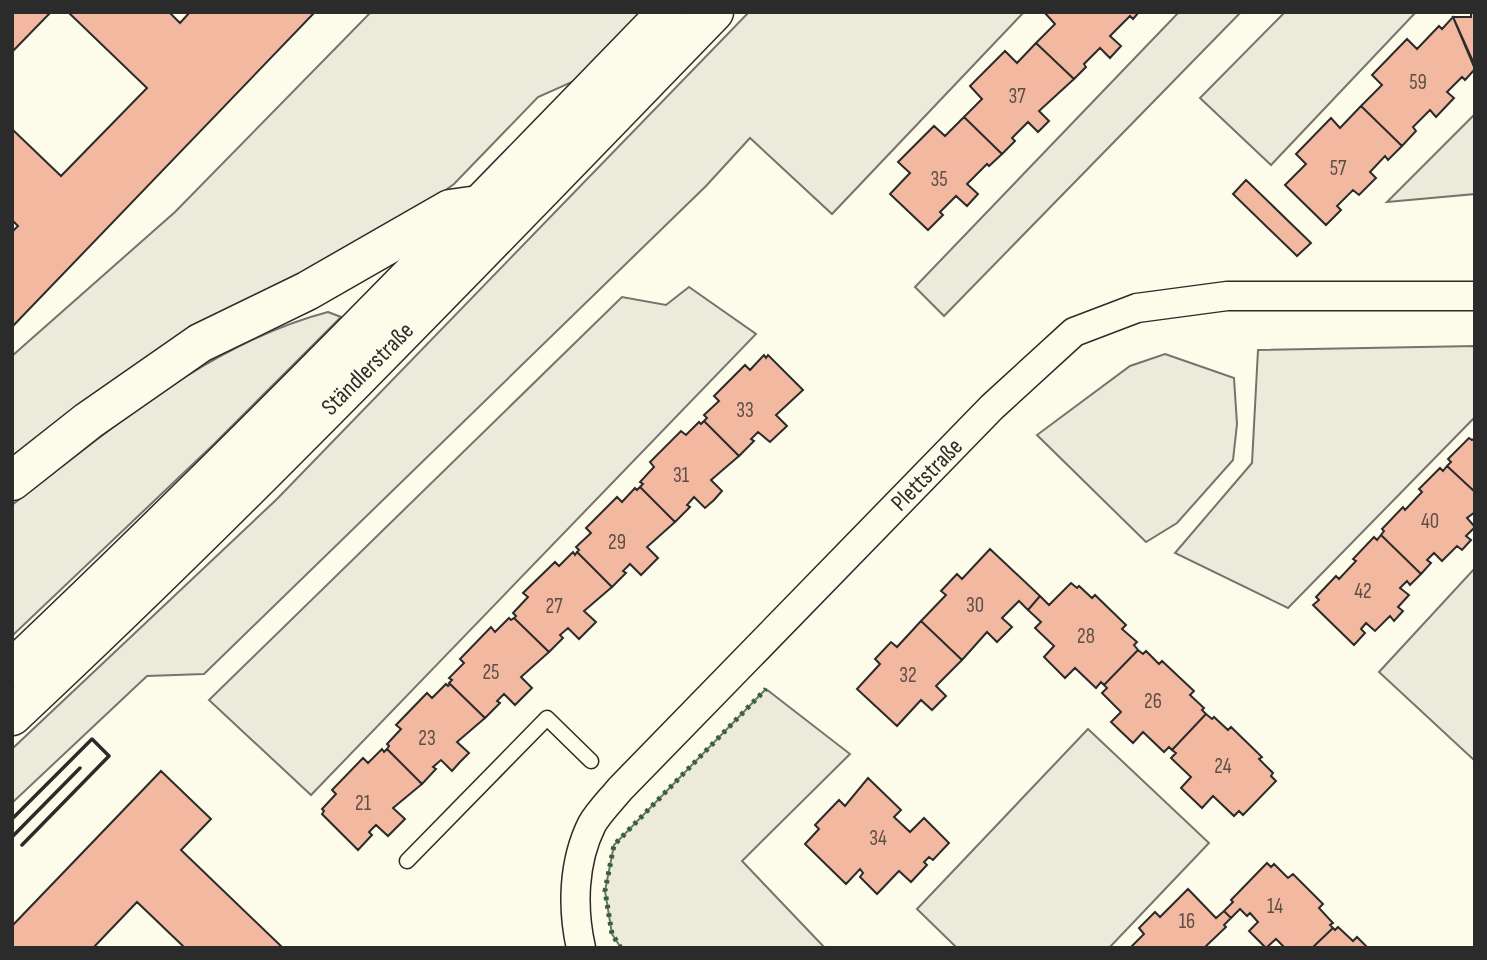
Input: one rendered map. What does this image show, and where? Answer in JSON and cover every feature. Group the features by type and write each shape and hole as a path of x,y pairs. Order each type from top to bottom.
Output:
{"highway":[{"name":"Ständlerstraße","path":"12,669 187,500 667,12"},
{"name":"Ständlerstraße","path":"12,716 193,545 347,391 714,12"},
{"path":"12,481 89,421 200,343 307,292 450,209 480,205"}],"street":[{"name":"Plettstraße","path":"581,948 576,924 575,891 581,856 593,823 613,798 992,407 1074,332 1137,308 1227,296 1475,296"}],"lane":[{"path":"407,861 547,718 591,761"}],"shaded area":[{"path":"371,12 645,12 581,78 538,97 454,184 414,213 12,460 12,356 175,212"},
{"path":"749,12 1024,12 832,214 750,138 706,186 204,674 147,676 12,803 12,749 277,499"},
{"path":"1179,12 1241,12 944,316 915,287"},
{"path":"1285,12 1416,12 1271,165 1200,98"},
{"path":"1475,114 1475,194 1387,202"},
{"path":"689,287 756,334 311,795 209,700 622,297 666,305"},
{"path":"328,312 341,317 214,444 12,636 12,505 123,420 200,368 283,326"},
{"path":"1475,346 1475,417 1288,608 1175,553 1252,463 1258,350"},
{"path":"1165,354 1234,378 1237,424 1233,460 1177,523 1146,542 1037,435 1130,366"},
{"path":"1475,568 1475,761 1379,672"},
{"path":"766,689 850,754 742,861 825,948 621,948 612,934 605,891 614,845"},
{"path":"1088,729 1209,843 1109,948 957,948 917,909"}],"building":[{"path":"12,12 51,12 12,52"},
{"path":"68,12 169,12 180,23 190,12 315,12 12,327 12,232 18,226 12,220 12,129 61,176 147,88"},
{"path":"1044,12 1139,12 1133,19 1130,16 1110,36 1121,46 1110,58 1100,48 1074,79 1036,43 1055,24"},
{"path":"1471,13 1475,13 1475,66 1453,17 1471,17"},
{"path":"1453,17 1475,69 1465,80 1462,77 1447,92 1454,98 1436,117 1430,110 1413,127 1416,131 1402,146 1361,106 1382,85 1372,75 1407,39 1417,49 1439,26 1442,29"},
{"path":"1036,43 1074,79 1039,111 1049,121 1038,132 1028,122 1012,138 1015,141 1002,154 964,117 982,99 970,86 1005,51 1017,63"},
{"path":"1361,106 1402,146 1388,160 1385,156 1370,172 1376,178 1359,195 1353,190 1337,206 1341,210 1326,225 1285,185 1306,164 1296,154 1331,118 1340,128"},
{"path":"964,117 1002,154 989,166 987,164 967,184 978,194 967,206 956,196 940,212 943,215 928,230 890,194 910,173 898,162 934,126 945,136"},
{"path":"1246,180 1311,243 1297,256 1233,194"},
{"path":"764,355 766,358 768,355 803,390 776,415 787,426 770,442 758,432 751,439 754,441 739,456 704,421 707,418 704,415 719,401 714,396 745,365 750,370"},
{"path":"704,421 739,456 711,480 722,491 714,500 705,508 694,497 687,505 690,507 675,522 640,487 643,484 640,482 654,467 650,462 681,431 686,435 699,422 701,424"},
{"path":"1469,438 1475,438 1475,492 1447,466 1451,462 1448,459"},
{"path":"1447,466 1475,492 1475,512 1467,518 1475,527 1466,536 1471,540 1462,550 1457,546 1442,561 1434,553 1427,560 1431,563 1421,574 1381,535 1384,531 1382,529 1403,507 1405,510 1422,492 1419,489 1440,468 1443,471"},
{"path":"640,487 675,522 647,547 658,558 641,575 630,564 623,571 626,573 612,587 577,552 579,550 576,547 591,533 586,528 617,497 622,502 635,488 637,490"},
{"path":"1381,535 1421,574 1410,585 1407,581 1400,588 1409,595 1398,607 1403,611 1394,621 1390,616 1375,631 1366,623 1361,629 1365,633 1354,645 1313,605 1319,600 1316,597 1336,576 1339,579 1374,537 1377,540"},
{"path":"990,549 1040,596 1028,610 1019,601 1002,618 1012,627 997,642 987,632 962,660 921,621 946,595 941,591 957,574 962,579"},
{"path":"573,552 575,555 577,552 612,587 584,611 596,622 579,639 568,628 560,635 563,638 549,652 514,618 516,616 513,613 528,597 523,593 555,562 559,566"},
{"path":"1071,583 1077,588 1079,586 1092,598 1095,595 1126,625 1122,629 1137,642 1134,645 1138,650 1104,685 1101,682 1096,688 1075,668 1065,678 1044,657 1054,646 1035,628 1041,622 1028,610 1040,596 1049,605"},
{"path":"509,618 514,618 549,652 521,677 532,688 515,705 504,694 497,701 500,703 485,718 449,683 452,680 449,678 464,663 460,659 491,627 495,632"},
{"path":"921,621 962,660 936,686 946,696 932,710 921,700 897,726 857,689 880,664 875,659 891,642 897,647"},
{"path":"1138,650 1143,654 1146,651 1159,664 1162,661 1194,691 1190,695 1204,708 1202,710 1206,714 1172,750 1169,747 1164,752 1143,732 1133,743 1111,722 1121,712 1102,693 1107,688 1104,685"},
{"path":"446,684 450,684 485,718 457,742 469,753 452,771 441,760 422,784 387,749 387,744 401,729 396,725 427,693 432,698"},
{"path":"1206,714 1212,719 1214,717 1228,730 1231,727 1262,757 1259,759 1273,773 1271,776 1276,781 1243,815 1239,811 1234,816 1213,796 1202,808 1181,788 1191,777 1171,758 1176,753 1172,750"},
{"path":"382,749 384,752 387,749 422,784 393,808 405,819 388,836 376,825 369,832 372,835 358,850 322,814 322,809 336,794 332,790 363,758 368,763"},
{"path":"161,771 211,819 181,850 283,948 185,948 137,902 93,948 12,948 12,926"},
{"path":"868,778 901,810 894,817 910,832 924,818 949,843 933,860 929,857 924,862 927,865 911,882 899,871 877,894 860,877 863,873 860,869 846,884 805,844 819,829 815,825 839,800 845,806"},
{"path":"1267,863 1271,867 1274,864 1288,878 1293,874 1323,904 1319,908 1333,923 1330,925 1333,928 1312,948 1285,948 1276,939 1266,948 1249,931 1258,922 1250,913 1247,916 1240,909 1231,918 1224,911 1233,902 1231,900"},
{"path":"1188,889 1216,918 1224,911 1231,918 1224,925 1226,927 1204,948 1130,948 1144,934 1139,928 1155,912 1160,917"},
{"path":"1338,927 1353,941 1357,937 1368,948 1312,948 1333,928 1335,930"}],"hedge":[{"path":"621,948 612,934 605,891 614,845 766,689"}],"wall":[{"path":"12,819 92,739 109,756 22,845"},
{"path":"12,837 80,768"}]}
